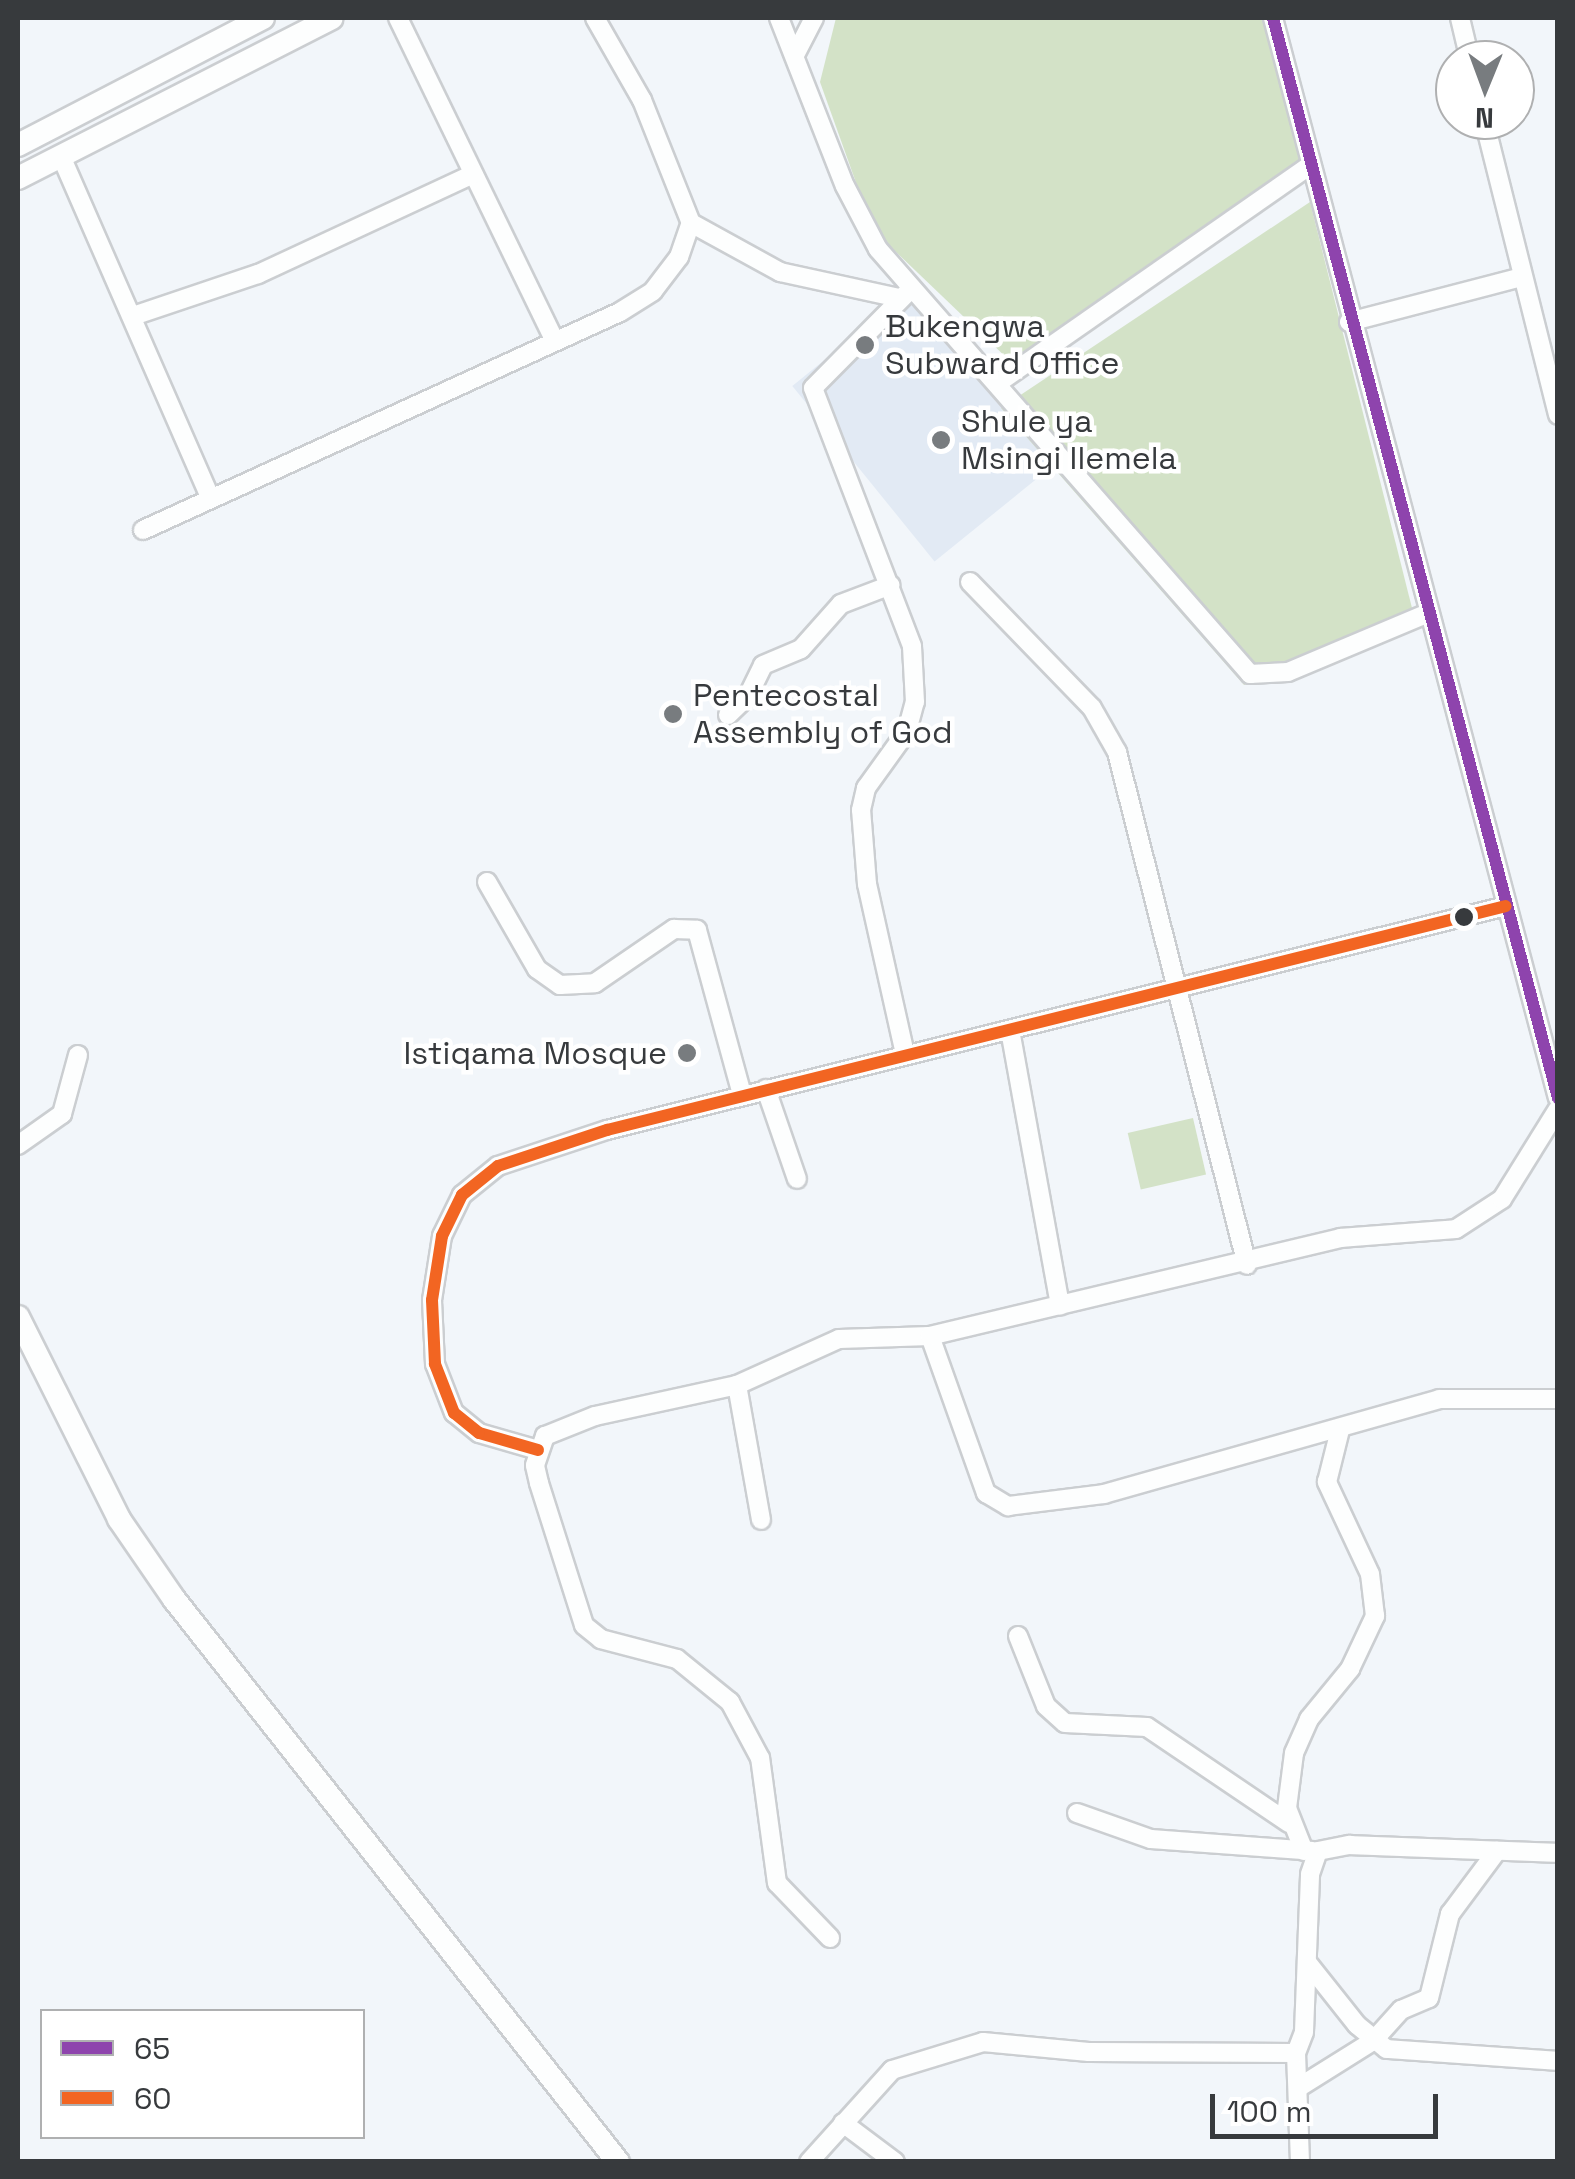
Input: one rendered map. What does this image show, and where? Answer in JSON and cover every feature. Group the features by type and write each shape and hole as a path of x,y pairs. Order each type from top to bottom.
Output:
{"main road":[{"path":"18,145 263,18"},
{"path":"18,178 332,18"},
{"path":"18,1317 68,1428 145,1558 618,2162"}],"street":[{"path":"398,18 554,340"},
{"path":"595,18 642,100 691,223 780,272 904,294"},
{"path":"780,18 860,220 904,294 998,383 1250,674 1288,672 1426,614"},
{"path":"795,55 814,18"},
{"path":"1273,18 1426,614 1506,906 1552,1052 1558,1098"},
{"path":"1489,140 1522,278 1550,357 1558,415"},
{"path":"62,156 210,497"},
{"path":"998,383 1311,165"},
{"path":"133,316 258,274 474,174"},
{"path":"144,530 653,292 679,257 691,223"},
{"path":"1349,322 1522,278"},
{"path":"904,294 813,388 912,646 915,702 896,754 866,788 860,830 904,1054"},
{"path":"970,582 1067,679 1108,731 1126,774 1247,1265"},
{"path":"728,716 748,696 763,665 801,649 841,604 891,584"},
{"path":"488,882 537,969 560,985 595,983 674,930 697,930 742,1096"},
{"path":"538,1450 479,1433 454,1413 442,1392 432,1300 451,1214 478,1178 531,1152 766,1089 1506,906"},
{"path":"1010,1030 1060,1306"},
{"path":"18,1145 62,1114 78,1054"},
{"path":"766,1089 798,1180"},
{"path":"830,1938 777,1883 760,1758 730,1702 678,1659 601,1639 584,1625 539,1483 538,1450 556,1428 737,1385 839,1339 930,1336 1247,1265 1340,1238 1476,1222 1502,1199 1558,1109"},
{"path":"930,1336 986,1493 999,1504 1104,1494 1439,1399 1558,1399"},
{"path":"737,1385 761,1520"},
{"path":"1289,1823 1289,1776 1300,1734 1350,1669 1375,1616 1370,1574 1327,1482 1340,1430"},
{"path":"1018,1636 1046,1706 1065,1723 1147,1727 1289,1823 1311,1851 1304,2032 1296,2053 1300,2162"},
{"path":"1076,1813 1150,1839 1311,1851 1350,1845 1558,1853"},
{"path":"1300,2086 1373,2041 1396,2014 1431,1994 1442,1937 1461,1892 1467,1849"},
{"path":"1461,1892 1497,1851"},
{"path":"1306,1962 1373,2041 1418,2055 1495,2053 1558,2061"},
{"path":"809,2162 892,2070 998,2038 1089,2052 1296,2053"},
{"path":"843,2122 895,2162"}],"shaded area":[{"path":"912,289 1054,465 935,562 792,386"}],"green space":[{"path":"836,18 1267,18 1311,174 1011,362 873,230 820,82"},
{"path":"1310,202 1414,616 1244,685 1001,408"},
{"path":"1193,1118 1206,1175 1141,1190 1128,1133"}],"transit line":[{"name":"65","path":"1273,18 1558,1098"},
{"name":"60","path":"538,1450 479,1433 454,1413 435,1364 432,1300 442,1236 462,1195 498,1166 607,1130 1506,906"}],"place":[{"name":"Bukengwa Subward Office","path":"865,345"},
{"name":"Shule ya Msingi Ilemela","path":"941,440"},
{"name":"Pentecostal Assembly of God","path":"673,714"},
{"name":"Istiqama Mosque","path":"687,1053"}]}
